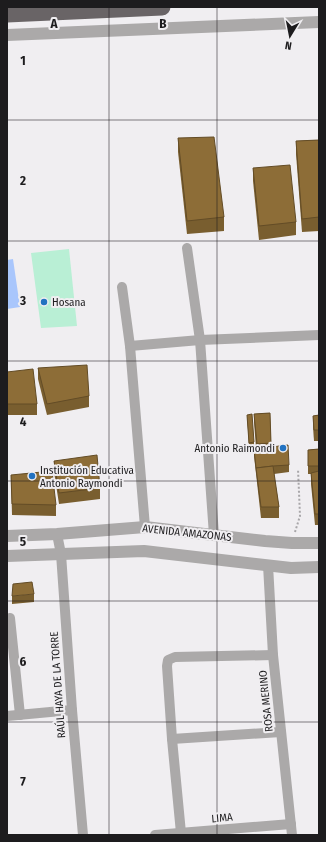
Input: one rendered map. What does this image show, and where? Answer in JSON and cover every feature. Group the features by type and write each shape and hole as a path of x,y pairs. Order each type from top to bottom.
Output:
{"highway":[{"path":"7,14 162,7"}],"street":[{"path":"7,35 319,22"},
{"path":"187,248 200,340 214,535"},
{"path":"122,287 130,346 145,527"},
{"path":"130,346 200,340 319,334"},
{"name":"AVENIDA AMAZONAS","path":"7,536 57,534 145,527 265,541 319,543"},
{"name":"RAÚL HAYA DE LA TORRE","path":"57,534 61,554 72,710 83,835"},
{"name":"AVENIDA AMAZONAS","path":"7,556 144,551 291,568 319,567"},
{"name":"ROSA MERINO","path":"268,565 273,655 292,835"},
{"path":"10,618 20,715"},
{"path":"181,833 172,739 167,666 168,660 175,657 273,655"},
{"path":"7,716 72,710"},
{"path":"172,739 281,732"},
{"name":"LIMA","path":"155,835 208,833 291,824"}],"path":[{"path":"292,543 300,516 298,469"}],"green space":[{"path":"69,249 77,326 41,328 31,253"}],"water":[{"path":"13,259 20,307 7,309 7,260"}],"building":[{"path":"214,137 224,217 187,221 178,138"},
{"path":"319,140 319,217 302,219 296,141"},
{"path":"290,165 296,222 259,226 253,168"},
{"path":"87,365 89,396 47,404 38,368"},
{"path":"33,369 37,404 7,404 7,372"},
{"path":"270,413 271,443 257,444 254,414"},
{"path":"252,414 254,442 249,443 247,415"},
{"path":"319,415 319,430 314,430 313,416"},
{"path":"288,445 289,465 256,468 254,449"},
{"path":"319,449 319,466 308,466 308,450"},
{"path":"97,455 100,488 59,493 54,461"},
{"path":"273,466 279,507 261,507 256,468"},
{"path":"52,471 56,505 12,504 11,475"},
{"path":"319,471 319,514 315,514 311,473"},
{"path":"32,582 34,594 12,596 13,584"}],"place":[{"name":"Hosana","path":"44,302"},
{"name":"Antonio Raimondi","path":"283,448"},
{"name":"Institución Educativa Antonio Raymondi","path":"32,476"}]}
